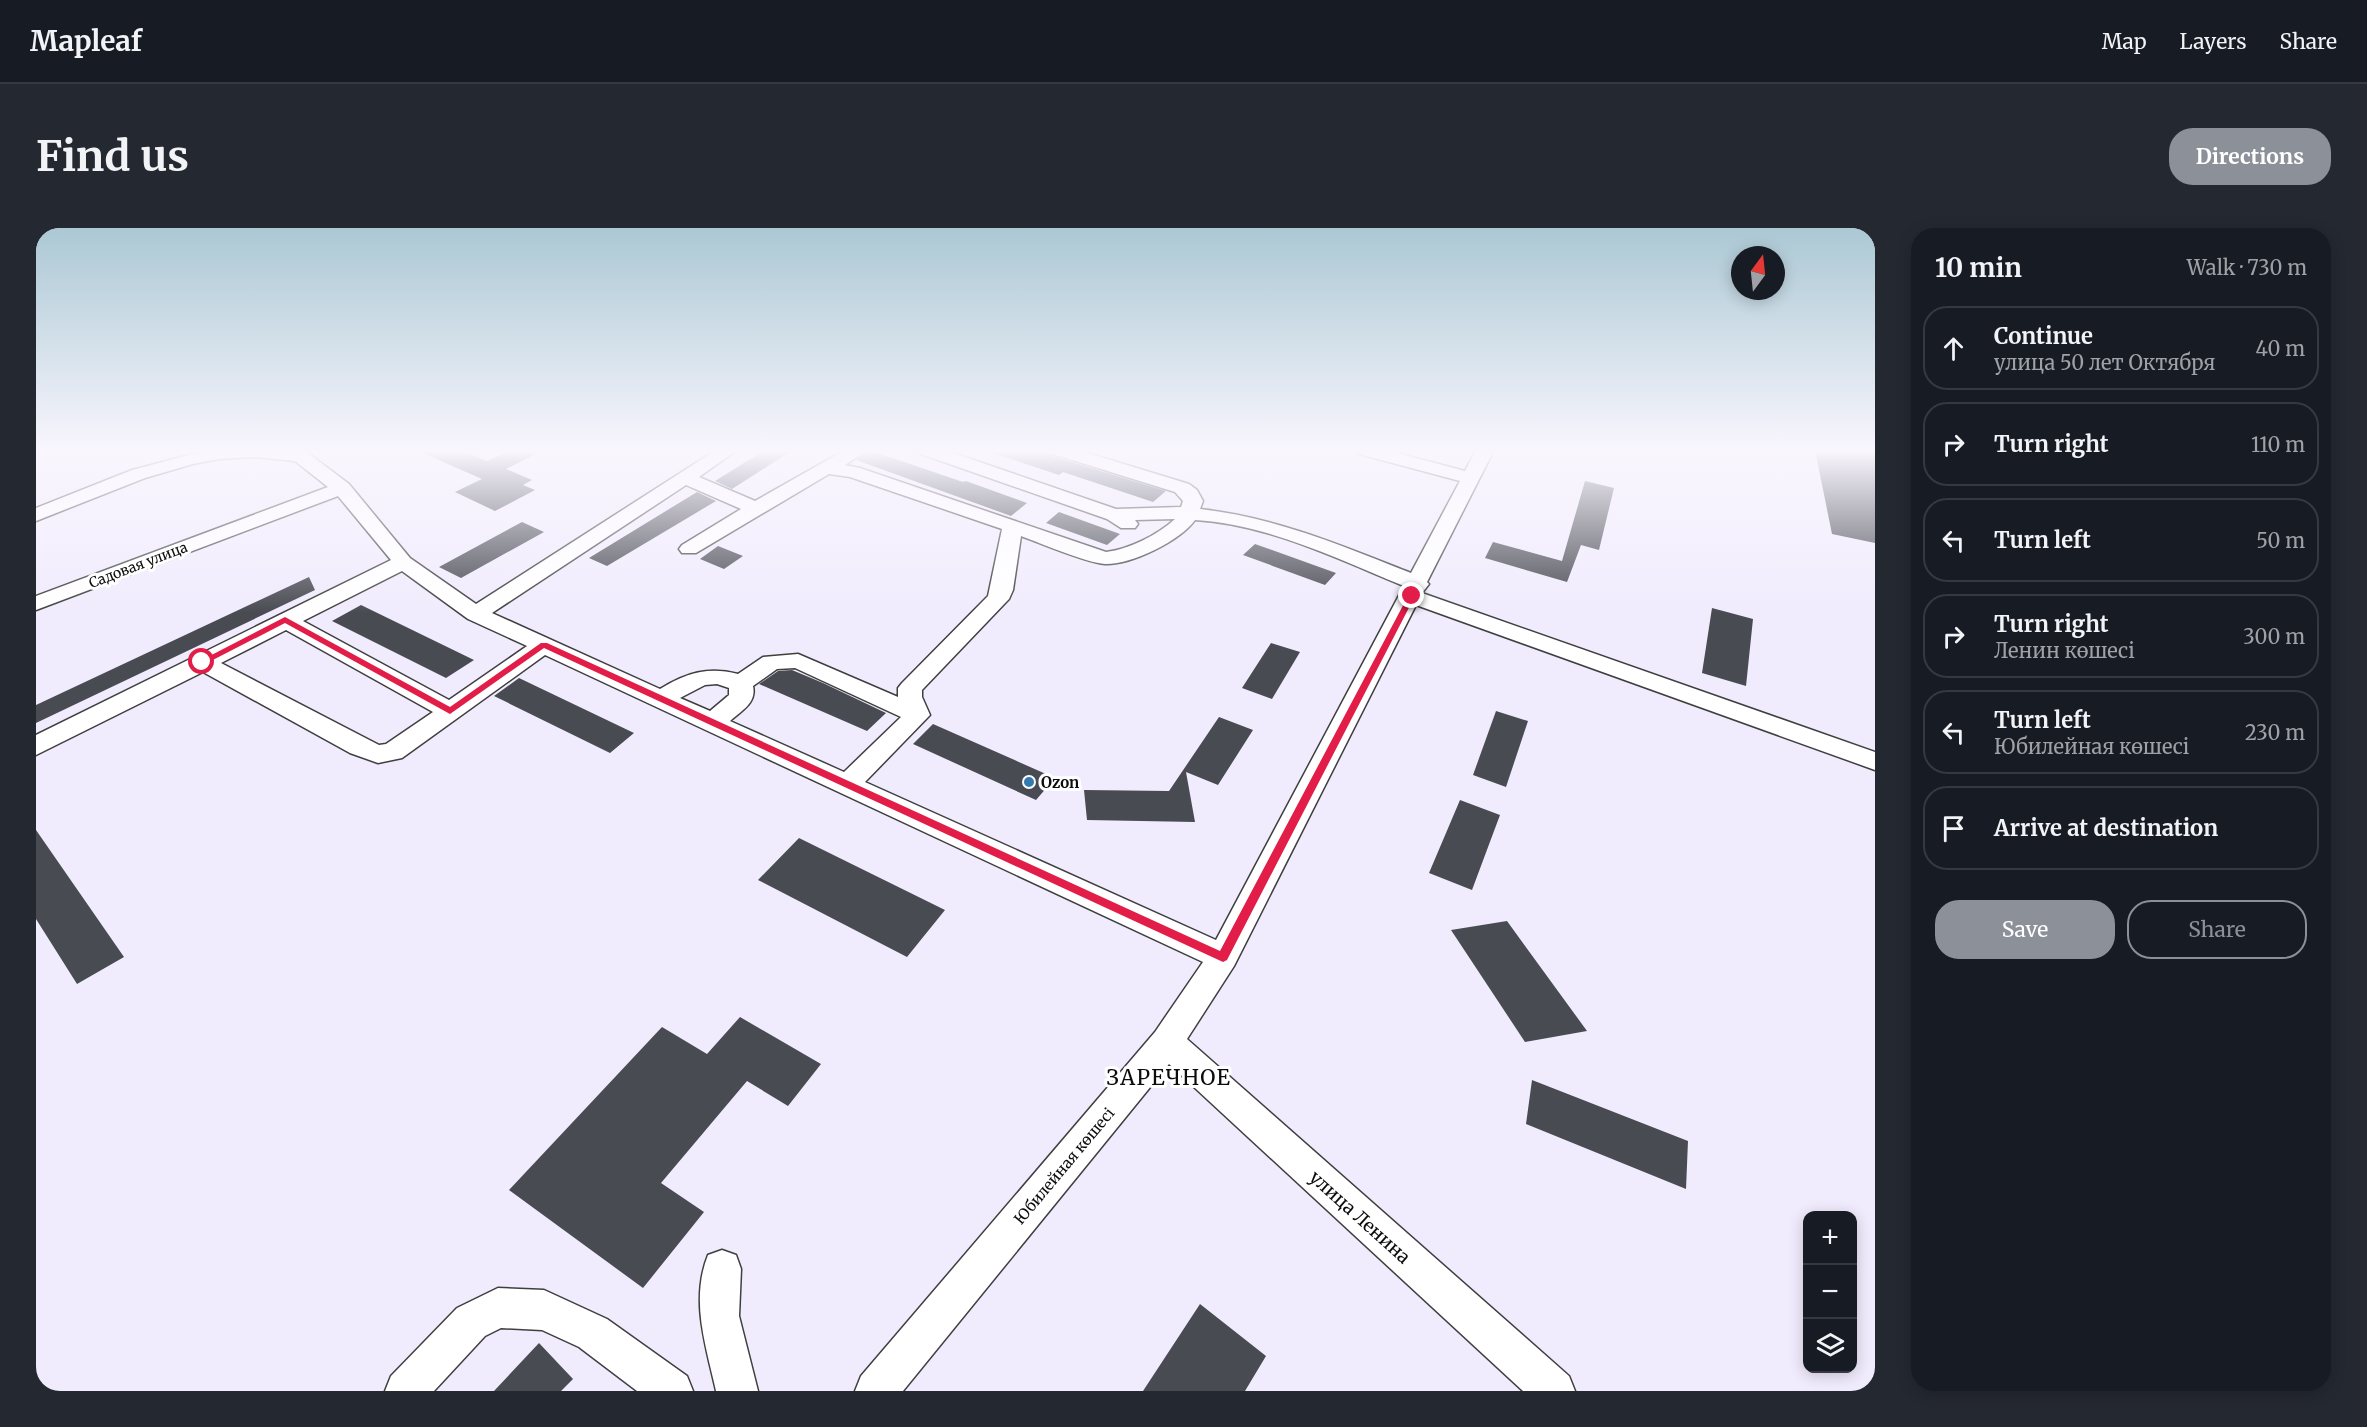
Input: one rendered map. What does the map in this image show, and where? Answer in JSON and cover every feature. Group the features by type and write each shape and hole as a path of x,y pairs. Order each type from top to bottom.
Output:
{"street":[{"path":"36,515 63,504"},
{"name":"Садовая улица","path":"36,603 299,504"},
{"path":"355,504 403,562 476,614 1223,957"},
{"path":"476,614 645,504"},
{"path":"747,504 756,508"},
{"path":"689,549 763,504"},
{"path":"974,504 1012,526 1104,558 1129,555 1155,540 1185,521 1191,504"},
{"path":"1083,504 1114,515 1155,540"},
{"name":"Юбилейная көшесі","path":"876,1391 1167,1042 1223,957 1458,504"},
{"path":"1114,515 1188,513 1248,523 1339,553 1415,590 1875,761"},
{"path":"918,715 910,698 910,688 998,599 1002,590 1012,526"},
{"path":"36,746 403,562"},
{"path":"285,620 450,711"},
{"path":"202,662 358,747 378,754 393,752 544,645"},
{"path":"740,684 771,662 798,661 918,715"},
{"path":"662,699 707,675 723,676 740,684"},
{"path":"713,722 741,698 740,684"},
{"path":"847,784 918,715"},
{"name":"улица Ленина","path":"1167,1042 1554,1391"},
{"path":"722,1269 719,1316 737,1391"},
{"path":"406,1391 471,1322 498,1308 544,1310 593,1333 672,1391"}],"building":[{"path":"481,504 508,504 495,511"},
{"path":"677,504 711,504 607,566 589,558"},
{"path":"979,504 1025,504 1011,516"},
{"path":"1578,504 1610,504 1599,550 1581,545 1567,582 1485,558 1493,542 1562,561"},
{"path":"1826,504 1875,504 1875,543 1832,534"},
{"path":"1059,512 1120,534 1107,545 1046,523"},
{"path":"522,522 544,532 461,578 439,567"},
{"path":"1255,544 1336,573 1325,585 1243,555"},
{"path":"718,546 743,556 724,569 700,559"},
{"path":"309,577 315,590 36,723 36,705"},
{"path":"361,605 474,660 446,678 332,621"},
{"path":"1712,608 1753,619 1746,686 1702,673"},
{"path":"1271,643 1300,652 1272,699 1242,688"},
{"path":"792,670 886,713 867,731 759,684 778,671"},
{"path":"519,678 634,733 610,753 494,696"},
{"path":"1496,711 1528,721 1506,787 1473,775"},
{"path":"1219,717 1253,730 1218,785 1186,772 1195,822 1087,820 1084,790 1169,791"},
{"path":"933,724 1055,778 1036,800 913,744"},
{"path":"1460,800 1500,815 1472,890 1429,873"},
{"path":"36,830 124,957 77,984 36,919"},
{"path":"799,838 945,910 907,957 758,880"},
{"path":"1507,921 1587,1031 1525,1042 1451,930"},
{"path":"740,1017 821,1064 788,1106 747,1081 661,1183 704,1212 643,1288 509,1190 662,1027 707,1054"},
{"path":"1532,1080 1688,1141 1686,1189 1526,1124"},
{"path":"1200,1304 1266,1356 1245,1391 1143,1391"},
{"path":"539,1343 573,1379 561,1391 494,1391"}],"place":[{"name":"Ozon","path":"1029,782"}],"district":[{"name":"ЗАРЕЧНОЕ","path":"1169,1077"}],"route":[{"path":"202,662 285,620 450,711 544,645 1223,957 1412,596"}]}
